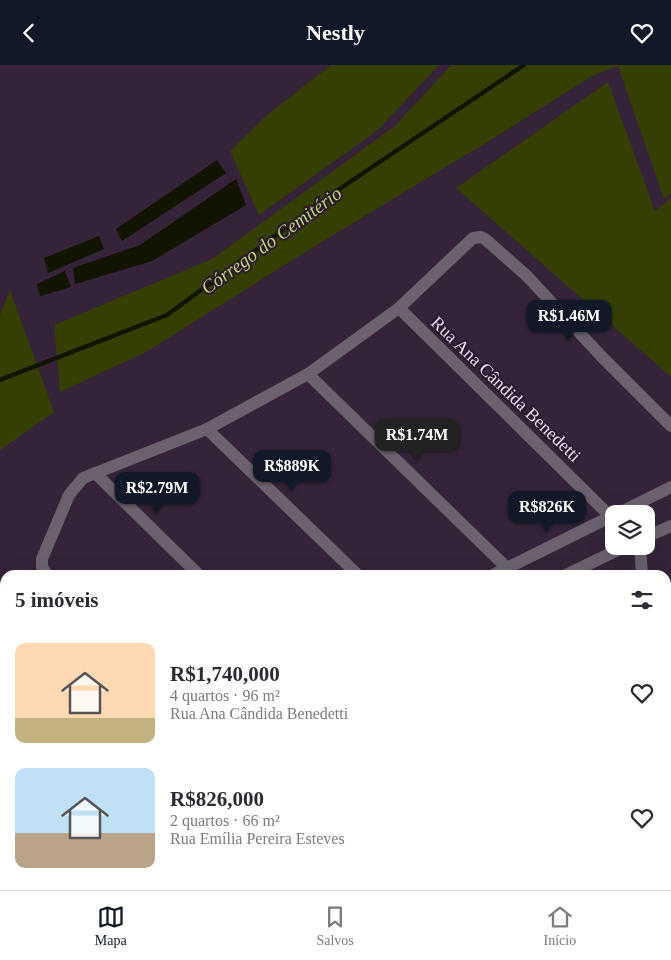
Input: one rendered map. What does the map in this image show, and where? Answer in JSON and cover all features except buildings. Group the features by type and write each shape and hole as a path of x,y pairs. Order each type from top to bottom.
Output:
{"street":[{"path":"44,570 42,559 69,495 82,478 208,429 308,374 399,308 473,238 480,237 485,239 526,277 671,426"},
{"name":"Rua Ana Cândida Benedetti","path":"399,308 605,506"},
{"path":"308,374 507,568"},
{"path":"208,429 353,570"},
{"path":"95,473 194,570"},
{"path":"634,505 671,487"},
{"path":"503,570 605,519"},
{"path":"655,533 671,526"},
{"path":"576,570 607,555"},
{"path":"641,555 642,570"}],"green space":[{"path":"331,65 439,65 378,130 259,215 230,151 267,115"},
{"path":"451,65 671,65 671,193 664,199 618,66 592,76 146,352 60,392 54,325 212,259 395,126"},
{"path":"608,82 655,211 671,198 671,377 456,188"},
{"path":"10,290 54,412 0,450 0,315"}],"shaded area":[{"path":"217,160 226,173 122,241 116,229"},
{"path":"236,179 246,205 152,261 75,284 73,268 140,245"},
{"path":"99,236 104,249 48,273 44,258"},
{"path":"65,271 71,287 40,296 37,284"}],"waterway":[{"name":"Córrego do Cemitério","path":"0,380 167,315 335,192 524,65"}]}
